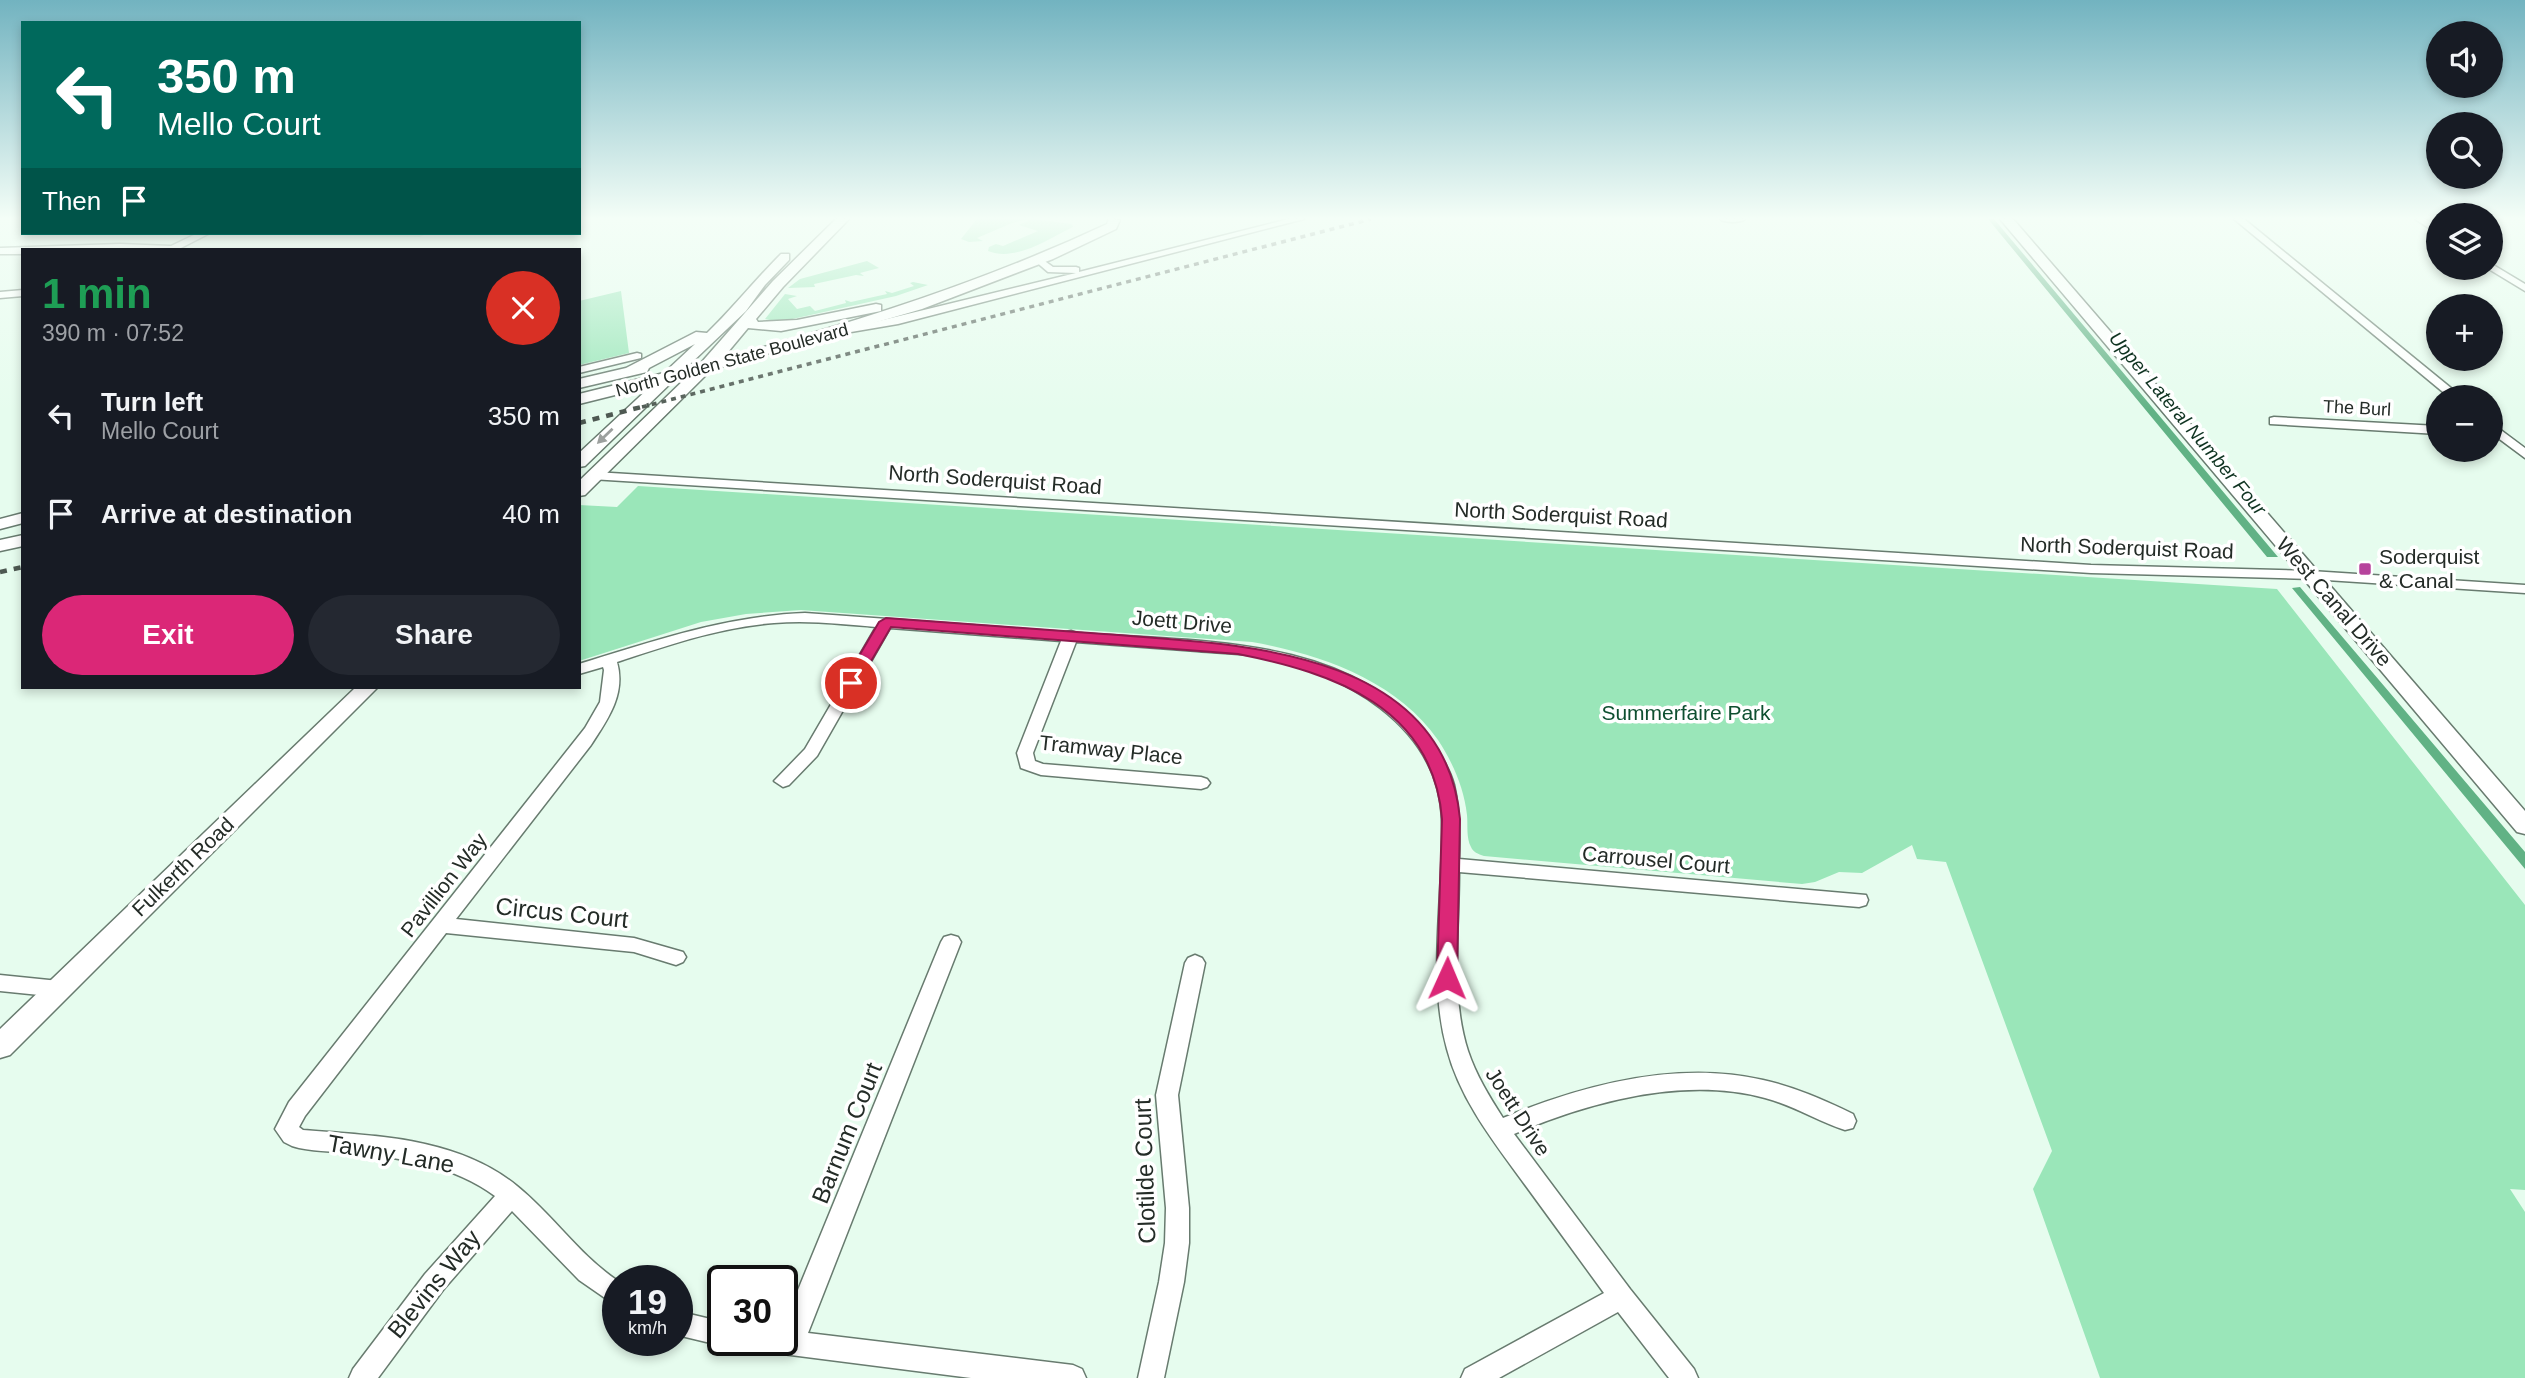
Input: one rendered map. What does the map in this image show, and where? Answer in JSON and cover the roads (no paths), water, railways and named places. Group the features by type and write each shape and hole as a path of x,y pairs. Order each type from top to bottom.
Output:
{"street":[{"path":"581,489 723,350 759,283"},
{"path":"581,460 688,358 745,314 779,283"},
{"name":"North Golden State Boulevard","path":"581,383 635,364 688,358 819,327 951,283"},
{"name":"North Golden State Boulevard","path":"581,398 851,329 981,283"},
{"path":"851,329 898,321 1045,283"},
{"name":"West Canal Drive","path":"2061,283 2525,826"},
{"path":"2317,283 2441,385"},
{"path":"2,296 21,293"},
{"path":"745,314 754,326 769,328 876,308"},
{"path":"581,370 635,364 693,340 745,314"},
{"path":"581,406 625,401 630,408 625,417"},
{"name":"The Burl","path":"2274,421 2426,429"},
{"path":"2503,438 2525,454"},
{"name":"North Soderquist Road","path":"595,476 2067,568 2311,575 2525,589"},
{"path":"0,524 21,519"},
{"path":"0,545 21,540"},
{"name":"Joett Drive","path":"581,668 677,635 738,622 794,617 1071,635 1267,653 1312,665 1362,687 1406,721 1422,738 1436,760 1449,795 1447,978 1451,1022 1464,1070 1498,1130 1621,1297 1685,1378"},
{"path":"783,781 811,752 886,622"},
{"name":"Tramway Place","path":"1071,635 1025,753 1027,764 1041,769 1201,783"},
{"name":"Pavillion Way","path":"286,1129 297,1110 592,732 612,689 614,676 609,659"},
{"name":"Fulkerth Road","path":"0,1047 366,689"},
{"name":"Carrousel Court","path":"1450,864 1859,900"},
{"name":"Circus Court","path":"442,925 634,945 676,957"},
{"name":"Barnum Court","path":"798,1298 951,942"},
{"name":"Clotilde Court","path":"1152,1378 1173,1268 1178,1223 1167,1095 1195,963"},
{"path":"0,983 59,989"},
{"path":"1498,1130 1531,1115 1588,1097 1661,1085 1710,1083 1752,1085 1784,1092 1817,1105 1845,1121"},
{"name":"Tawny Lane","path":"286,1129 300,1139 385,1148 437,1158 477,1171 512,1195 575,1263 602,1283"},
{"name":"Blevins Way","path":"362,1378 427,1291 484,1223 512,1195"},
{"path":"1474,1378 1621,1297"},
{"path":"798,1344 1073,1378"}],"railway":[{"path":"642,407 1122,283"},
{"path":"581,422 649,405"},
{"path":"0,572 21,567"}],"place":[{"name":"Soderquist & Canal","path":"2365,569"}],"water label":[{"name":"Upper Lateral Number Four","path":"2188,423"}],"park label":[{"name":"Summerfaire Park","path":"1686,713"}]}
